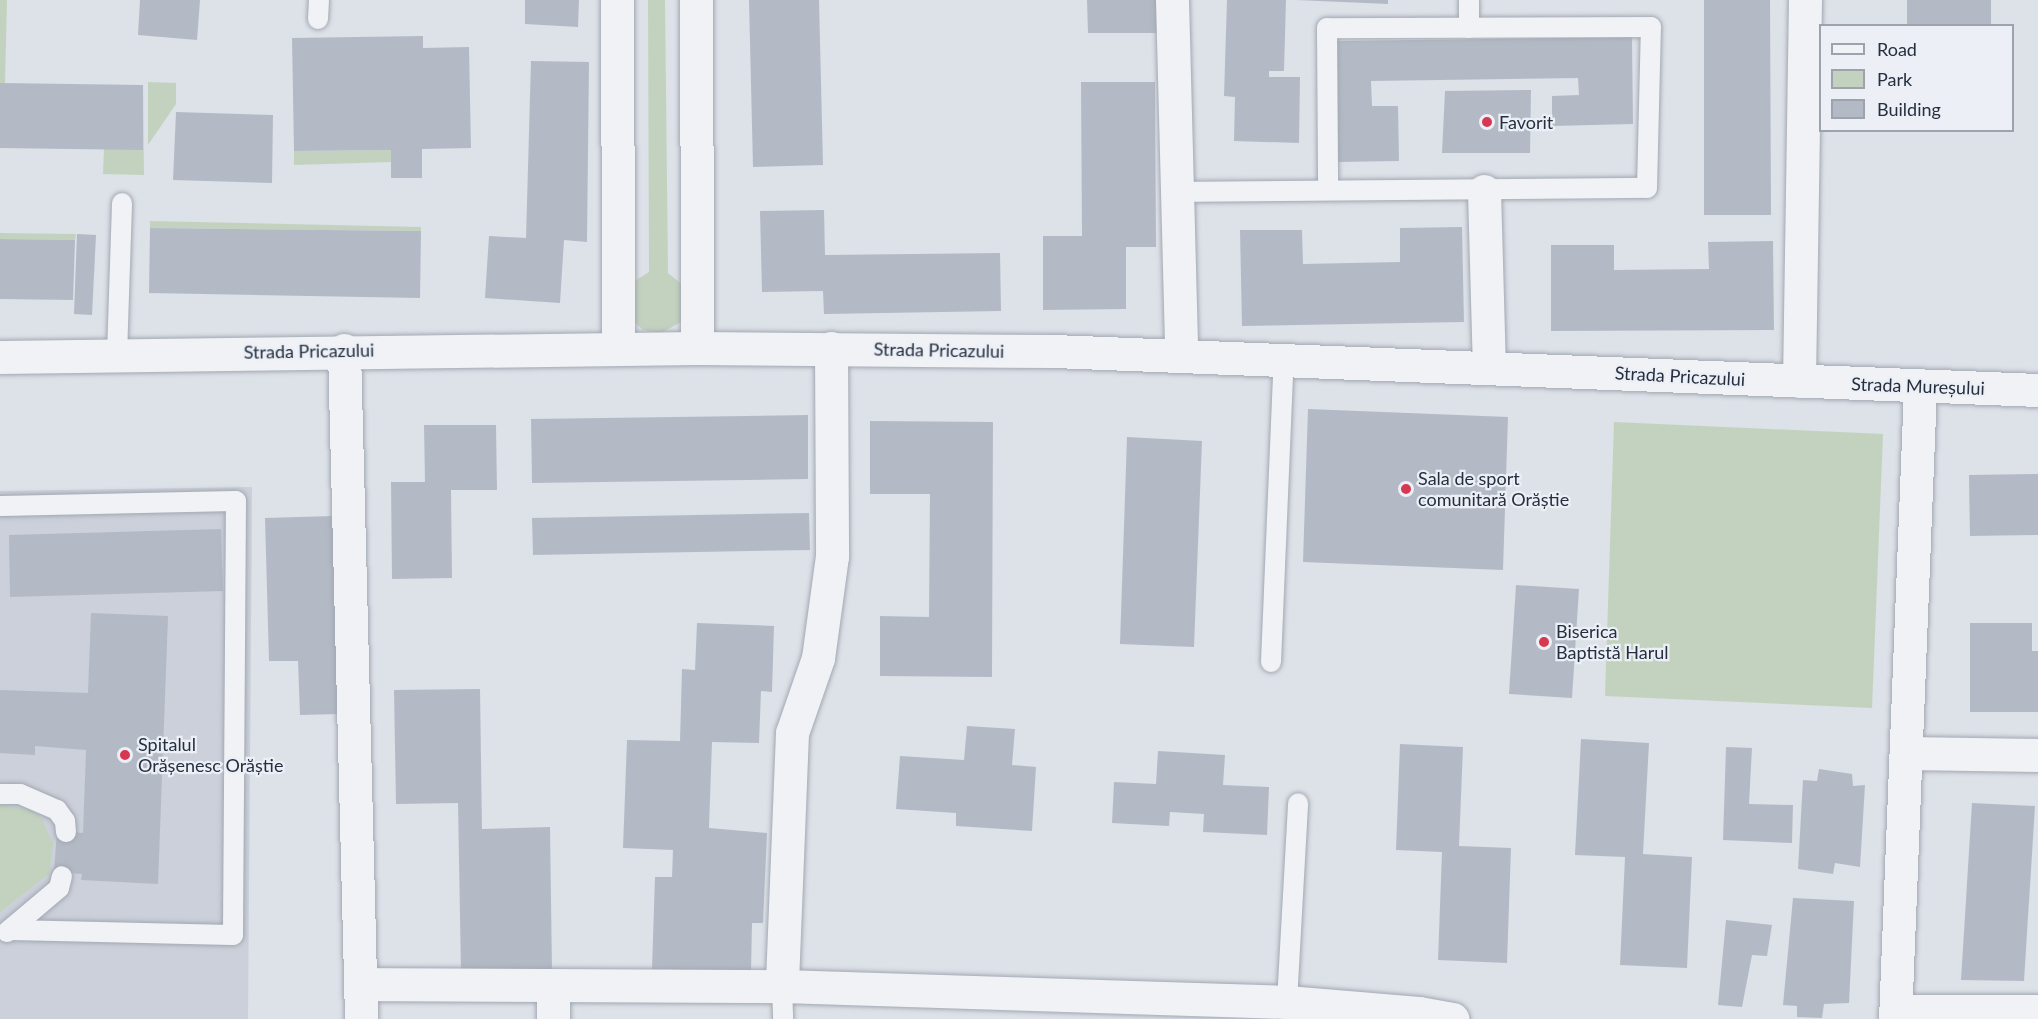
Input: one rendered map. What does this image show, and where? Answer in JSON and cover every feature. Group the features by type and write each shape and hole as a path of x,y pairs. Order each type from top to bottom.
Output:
{"street":[{"path":"617,0 618,348"},
{"path":"696,0 697,348"},
{"path":"1172,0 1179,192 1181,354"},
{"path":"1799,381 1805,0"},
{"path":"1484,191 1489,368"},
{"path":"782,986 792,732 818,658 832,556 831,348"},
{"name":"Strada Pricazului","path":"0,357 344,350 831,348 1181,354 1799,381"},
{"path":"344,350 361,1019"},
{"name":"Strada Mureșului","path":"1799,381 2038,390"},
{"path":"1920,387 1895,1015 2038,1011"},
{"path":"1906,753 2038,755"},
{"path":"360,984 782,986 1287,1002 1419,1012 1452,1019"},
{"path":"553,985 553,1019"}],"lane":[{"path":"1469,0 1469,28"},
{"path":"1179,192 1328,188 1484,191 1647,188 1651,27 1327,28 1328,188"},
{"path":"117,355 122,203"},
{"path":"1271,662 1284,358"},
{"path":"0,506 236,501 233,935 5,934"},
{"path":"0,794 20,794 47,805 65,821 66,832"},
{"path":"1287,1002 1298,803"},
{"path":"5,934 59,888 62,876"},
{"path":"782,986 783,1019"}],"shaded area":[{"name":"Spitalul Orășenesc Orăștie","path":"252,487 248,1019 0,1019 0,491"}],"green space":[{"path":"0,0 7,0 5,83 0,83"},
{"path":"648,0 665,0 668,273 684,286 681,322 661,333 643,330 630,318 633,282 649,272"},
{"path":"143,82 144,175 103,174 104,149 143,149"},
{"path":"148,82 176,83 176,104 148,145"},
{"path":"391,150 392,162 294,165 294,151"},
{"path":"150,221 421,227 421,231 150,228"},
{"path":"0,233 76,234 75,240 0,239"},
{"path":"1614,422 1883,434 1872,708 1605,696"},
{"path":"0,805 32,810 42,819 53,844 49,874 0,912"}],"building":[{"path":"140,0 200,0 197,40 138,35"},
{"path":"525,0 579,0 578,27 525,24"},
{"path":"749,0 819,0 823,165 753,167"},
{"path":"1087,0 1157,0 1157,33 1088,33"},
{"path":"1227,0 1286,0 1284,71 1269,71 1269,77 1300,77 1299,143 1234,141 1235,97 1224,96"},
{"path":"1296,0 1388,0 1388,4"},
{"path":"1704,0 1770,0 1771,215 1704,215"},
{"path":"1907,0 1991,0 1991,24 1907,24"},
{"path":"423,36 423,48 469,47 471,148 422,149 422,178 391,178 391,150 294,151 292,38"},
{"path":"1632,37 1633,124 1552,126 1552,96 1579,95 1578,78 1371,81 1372,106 1398,106 1399,161 1338,162 1336,41"},
{"path":"531,61 589,62 587,242 564,240 560,303 485,298 489,236 526,238"},
{"path":"1081,82 1155,82 1156,247 1126,247 1126,309 1043,310 1043,236 1082,236"},
{"path":"0,83 143,85 143,150 0,148"},
{"name":"Favorit","path":"1531,90 1530,153 1442,153 1445,91"},
{"path":"176,112 273,115 272,183 173,180"},
{"path":"824,210 825,255 1000,253 1001,311 824,314 823,291 762,292 760,211"},
{"path":"1462,227 1464,322 1242,326 1240,230 1302,230 1303,264 1400,262 1400,228"},
{"path":"150,228 421,231 420,298 149,293"},
{"path":"77,234 96,235 92,315 74,314"},
{"path":"0,239 75,240 73,300 0,299"},
{"path":"1773,241 1774,330 1551,331 1551,245 1614,245 1614,270 1709,269 1708,242"},
{"name":"Sala de sport comunitară Orăștie","path":"1308,409 1508,417 1503,570 1303,562"},
{"path":"808,415 808,479 532,483 531,419"},
{"path":"870,421 993,422 992,677 880,676 880,616 929,617 930,494 870,494"},
{"path":"424,425 496,425 497,490 451,490 452,578 392,579 391,482 425,482"},
{"path":"1127,437 1202,441 1194,647 1120,644"},
{"path":"2038,474 2038,535 1970,536 1969,475"},
{"path":"809,513 810,550 533,555 532,518"},
{"path":"333,516 339,714 300,715 298,661 269,661 265,518"},
{"path":"221,529 223,591 10,597 9,535"},
{"name":"Biserica Baptistă Harul","path":"1516,585 1579,589 1572,698 1509,694"},
{"path":"91,613 168,616 158,884 81,880 82,874 54,872 57,831 83,833 86,750 35,746 35,755 0,753 0,690 88,693"},
{"path":"697,623 774,626 772,692 761,691 759,743 712,742 709,828 767,833 763,923 752,923 751,972 652,969 655,877 672,877 673,850 623,848 627,740 680,741 682,669 695,670"},
{"path":"1970,623 2032,623 2032,651 2038,651 2038,712 1970,712"},
{"path":"480,689 482,829 550,827 552,971 461,973 458,803 396,804 394,690"},
{"path":"967,726 1015,729 1012,765 1036,767 1032,831 956,826 956,813 896,809 900,756 964,760"},
{"path":"1581,739 1649,743 1643,854 1692,857 1687,968 1620,965 1625,857 1575,855"},
{"path":"1400,744 1463,747 1459,846 1511,848 1507,963 1438,960 1442,852 1396,850"},
{"path":"1726,747 1752,748 1749,804 1793,805 1792,843 1723,840"},
{"path":"1158,751 1225,755 1223,785 1269,787 1267,835 1203,832 1204,814 1170,812 1169,826 1112,823 1114,782 1156,784"},
{"path":"1819,769 1852,774 1853,786 1865,785 1860,867 1835,863 1833,874 1798,869 1803,780 1817,781"},
{"path":"1972,803 2035,806 2024,981 1961,980"},
{"path":"1793,898 1854,901 1849,1003 1824,1004 1822,1018 1797,1017 1797,1006 1783,1005"},
{"path":"1726,920 1772,925 1767,956 1752,955 1742,1007 1718,1005"}],"place":[{"name":"Favorit","path":"1487,122"},
{"name":"Sala de sport comunitară Orăștie","path":"1406,489"},
{"name":"Biserica Baptistă Harul","path":"1544,642"},
{"name":"Spitalul Orășenesc Orăștie","path":"125,755"}]}
